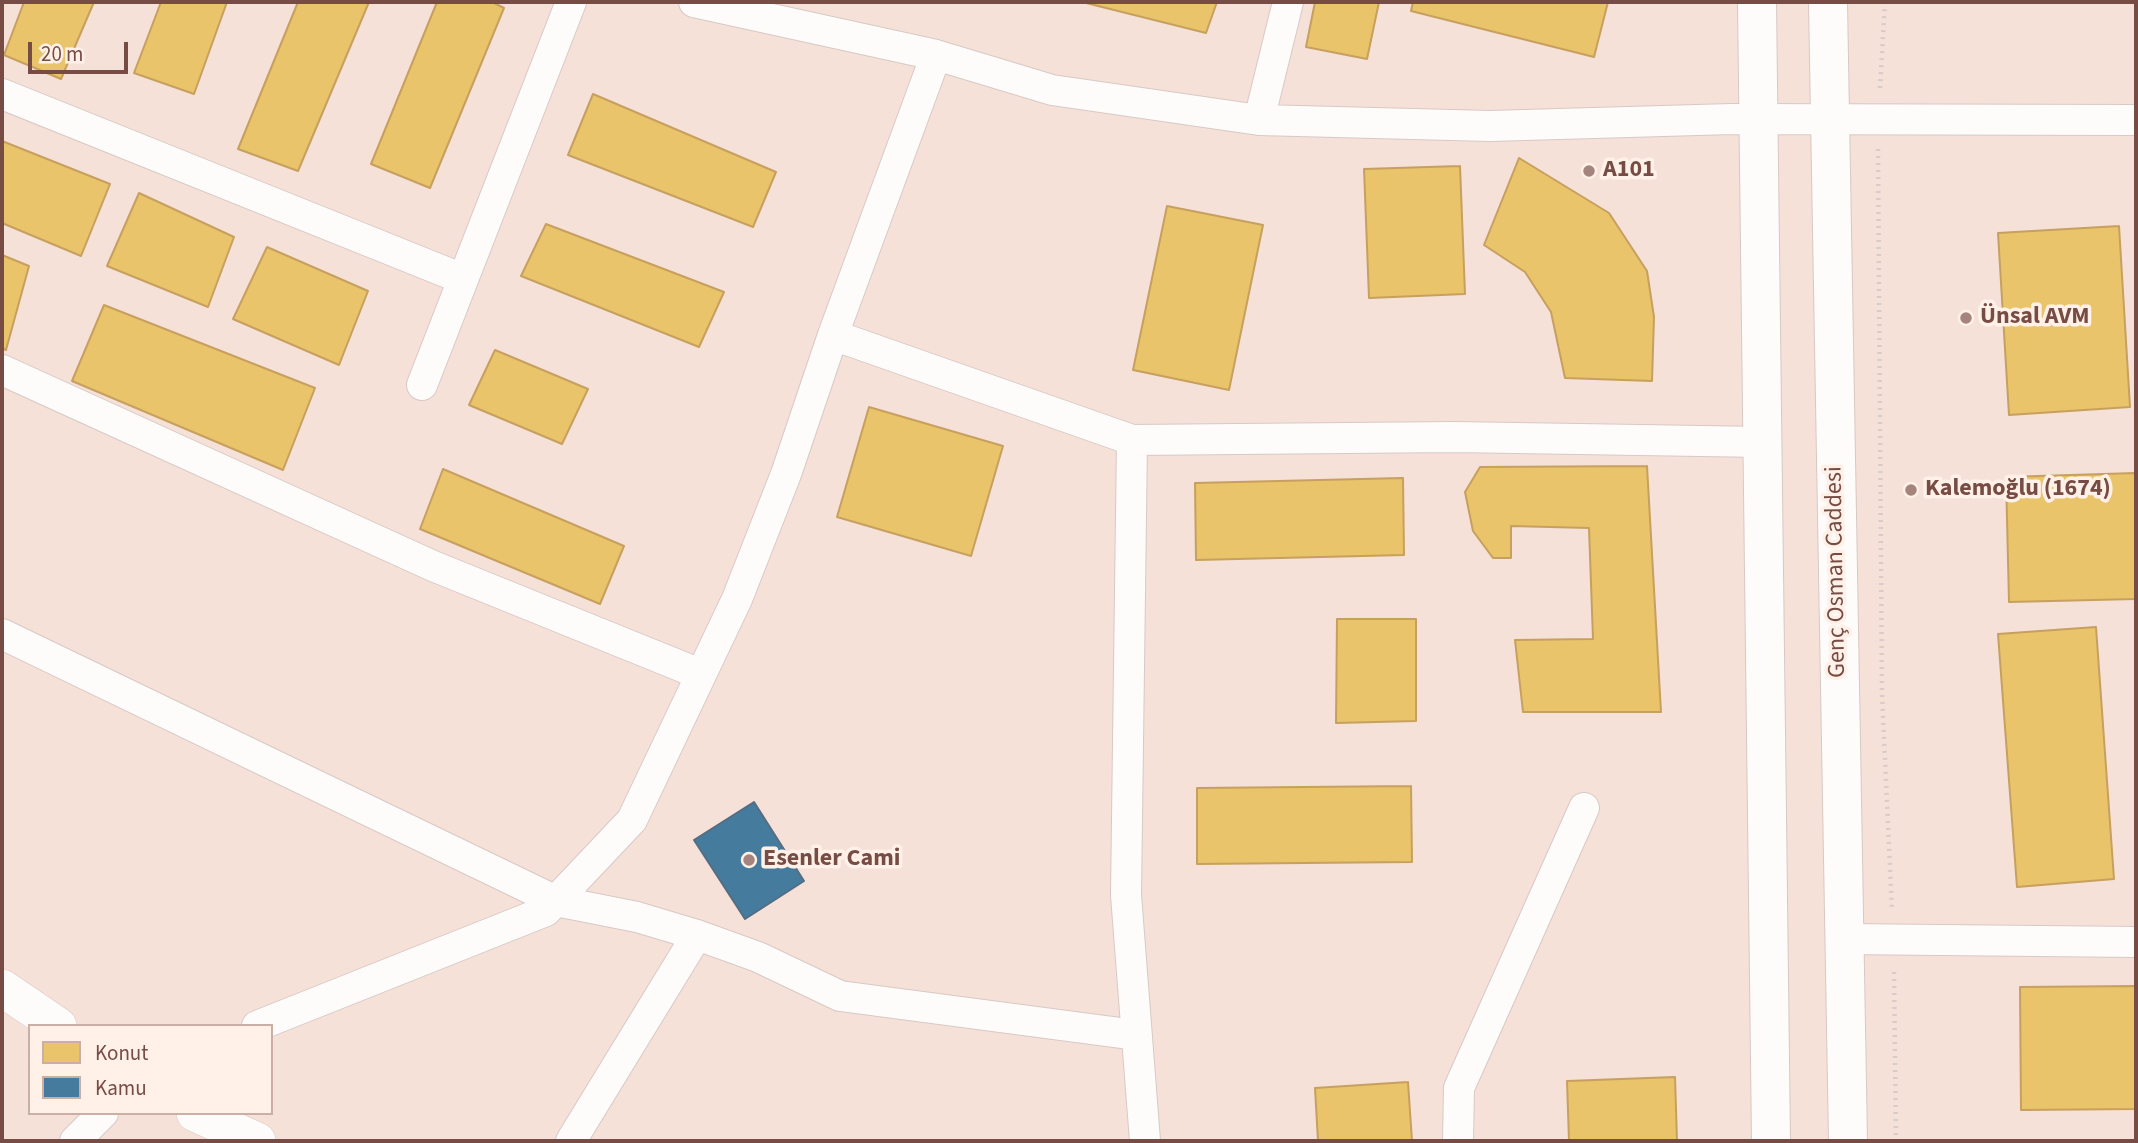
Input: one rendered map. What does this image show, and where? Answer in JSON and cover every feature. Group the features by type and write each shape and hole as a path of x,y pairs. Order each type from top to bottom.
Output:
{"main road":[{"path":"1757,2 1772,1141"},
{"name":"Genç Osman Caddesi","path":"1828,2 1848,1141"}],"street":[{"path":"422,385 571,2"},
{"path":"1259,120 1288,2"},
{"path":"699,3 936,55 1052,90 1259,120 1490,126 1732,119 1829,122 2136,120"},
{"path":"262,1024 546,911 632,820 737,599 786,474 833,335 936,55"},
{"path":"2,94 463,279"},
{"path":"833,335 1132,440 1454,438 1763,442"},
{"path":"2,370 433,566 700,674"},
{"path":"1132,440 1126,895 1144,1141"},
{"path":"2,634 556,901 638,917 698,935 758,957 841,996 1136,1035"},
{"path":"1458,1141 1459,1088 1584,808"},
{"path":"571,1141 698,935"},
{"path":"1844,939 2136,942"},
{"path":"2,988 55,1024"},
{"path":"75,1141 101,1115"},
{"path":"199,1115 257,1141"}],"path":[{"path":"1885,2 1878,121 1882,694 1893,939 1896,1141"}],"shaded area":[{"path":"2,2 2136,2 2136,1141 2,1141"}],"building: Konut":[{"path":"24,2 94,2 61,79 4,55"},
{"path":"161,2 227,2 194,94 134,73"},
{"path":"298,2 369,2 298,171 238,149"},
{"path":"437,2 492,2 504,8 430,188 371,164"},
{"path":"1082,2 1217,2 1206,33"},
{"path":"1315,2 1379,2 1367,59 1306,47"},
{"path":"1413,2 1608,2 1594,57 1411,11"},
{"path":"593,94 776,172 753,227 568,155"},
{"path":"2,141 110,184 81,256 2,223"},
{"path":"1519,158 1609,213 1647,271 1654,317 1652,381 1565,378 1551,312 1525,272 1484,245"},
{"path":"1460,166 1465,294 1369,298 1364,169"},
{"path":"139,193 234,237 208,307 107,266"},
{"path":"1167,206 1263,225 1229,390 1133,370"},
{"path":"546,224 724,292 699,347 521,276"},
{"path":"2119,226 2130,407 2009,415 1998,233"},
{"path":"267,247 368,291 339,365 233,319"},
{"path":"2,255 29,266 6,350 2,348"},
{"path":"104,305 315,388 283,470 72,381"},
{"path":"495,350 588,389 562,444 469,405"},
{"path":"869,407 1003,446 971,556 837,517"},
{"path":"1647,466 1661,712 1523,712 1515,640 1593,639 1589,528 1511,526 1511,558 1493,558 1473,531 1465,492 1480,467"},
{"path":"443,469 624,546 600,604 420,529"},
{"path":"2136,473 2136,599 2009,602 2006,477"},
{"path":"1403,478 1404,555 1196,560 1195,483"},
{"path":"1337,619 1416,619 1416,721 1336,723"},
{"path":"2096,627 2114,879 2017,887 1998,634"},
{"path":"1411,786 1412,862 1197,864 1197,788"},
{"path":"2136,986 2136,1109 2021,1110 2020,987"},
{"path":"1675,1077 1677,1141 1569,1141 1567,1081"},
{"path":"1408,1082 1412,1141 1318,1141 1315,1088"}],"building: Kamu":[{"name":"Esenler Cami","path":"754,802 804,881 745,919 694,840"}],"place":[{"name":"A101","path":"1589,171"},
{"name":"Ünsal AVM","path":"1966,318"},
{"name":"Kalemoğlu (1674)","path":"1911,490"},
{"name":"Esenler Cami","path":"749,860"}]}
